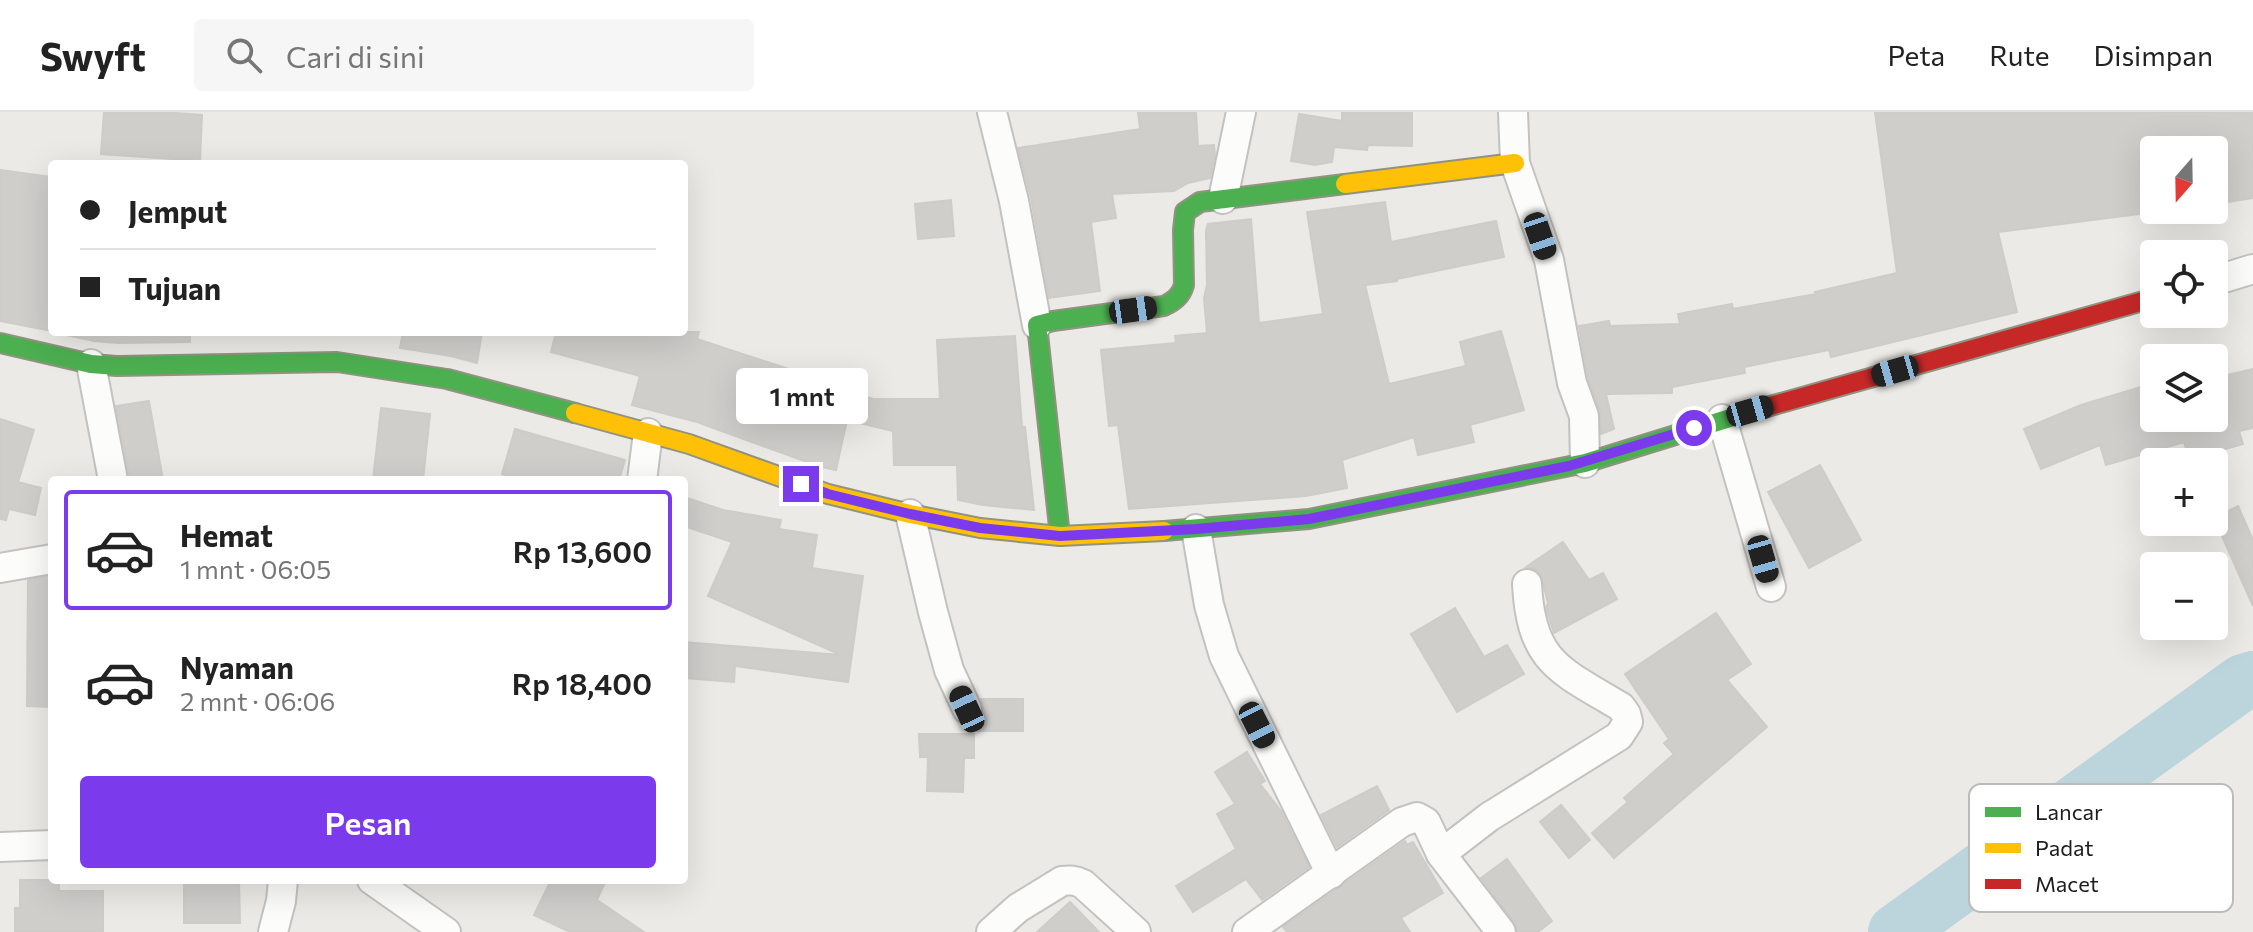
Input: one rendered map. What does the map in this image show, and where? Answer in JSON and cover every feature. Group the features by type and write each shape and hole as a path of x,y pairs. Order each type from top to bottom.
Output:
{"street":[{"path":"992,112 1014,201 1037,325 1060,536"},
{"path":"1223,199 1241,112"},
{"path":"1513,112 1515,163 1549,260 1572,383 1584,416 1585,463"},
{"path":"1037,325 1164,306 1175,301 1182,294 1184,285 1185,212 1200,202 1515,163"},
{"path":"2228,277 2253,269"},
{"path":"0,343 91,364 221,366 337,362 447,379 689,444 828,494 980,528 1060,536 1309,519 1585,463 1722,419 2140,302"},
{"path":"91,364 112,476"},
{"path":"1722,419 1771,587"},
{"path":"643,476 648,433"},
{"path":"910,514 949,670 967,709"},
{"path":"1196,529 1209,605 1224,656 1331,874"},
{"path":"0,568 48,560"},
{"path":"1441,854 1489,817 1619,736 1628,722 1621,707 1559,669 1544,651 1534,631 1527,584"},
{"path":"1247,932 1410,818 1417,817 1426,822 1441,854 1501,932"},
{"path":"0,847 48,845"},
{"path":"991,932 1018,908 1062,881 1069,880 1083,884 1136,932"},
{"path":"273,932 283,884"},
{"path":"378,884 446,932"}],"building":[{"path":"104,112 202,115 200,160 101,154"},
{"path":"1138,112 1196,112 1198,146 1214,145 1210,178 1188,183 1174,191 1112,194 1116,218 1091,222 1100,291 1049,298 1031,198 1018,148 1140,129"},
{"path":"1342,112 1412,112 1412,146 1368,145 1367,150 1334,147 1332,162 1315,165 1291,161 1299,114 1342,121"},
{"path":"1875,112 2253,112 2253,198 2228,202 2228,136 2140,136 2140,214 1998,232 2017,312 1831,357 1829,350 1744,367 1745,373 1672,387 1672,393 1606,394 1614,429 1601,434 1600,411 1588,378 1579,326 1609,321 1610,326 1680,324 1678,314 1732,304 1733,309 1816,294 1897,273"},
{"path":"0,170 48,176 48,330 0,321"},
{"path":"951,200 954,236 918,239 915,204"},
{"path":"1385,202 1391,242 1496,221 1504,257 1365,285 1389,384 1466,366 1460,342 1501,331 1524,410 1470,425 1474,442 1418,455 1414,437 1342,460 1347,488 1306,496 1129,509 1118,425 1109,426 1101,350 1176,343 1175,336 1207,333 1204,298 1208,224 1251,219 1259,323 1323,314 1307,212"},
{"path":"688,332 699,332 697,339 807,375 804,383 874,399 940,399 937,340 1015,336 1022,427 1025,427 1034,510 958,500 957,465 894,465 893,431 847,420 836,470 818,466 697,422 632,405 640,376 551,352 555,336 688,336"},
{"path":"71,336 190,336 190,342 94,341"},
{"path":"402,336 481,336 477,363 400,348"},
{"path":"2253,369 2253,428 2239,431 2243,444 2228,448 2186,448 2184,442 2164,448 2140,448 2140,455 2106,465 2100,445 2041,469 2024,429 2081,405 2140,387 2140,432 2228,432 2228,375"},
{"path":"149,401 162,476 129,476 116,406"},
{"path":"381,408 430,414 423,476 373,476"},
{"path":"0,419 34,430 18,482 41,488 35,515 9,509 6,520 0,519"},
{"path":"515,429 625,460 620,476 502,474"},
{"path":"1820,465 1861,540 1809,568 1768,492"},
{"path":"688,498 723,510 781,520 779,529 817,535 812,568 863,576 848,682 735,666 734,682 688,678 688,642 841,655 708,596 732,542 688,527"},
{"path":"2238,506 2253,540 2253,606 2222,536 2228,536 2228,511"},
{"path":"1563,542 1589,580 1603,573 1617,599 1554,633 1541,575 1535,569 1526,567"},
{"path":"48,577 48,707 27,706 28,580"},
{"path":"1455,608 1484,657 1507,645 1524,674 1457,712 1411,634"},
{"path":"1716,613 1751,664 1727,680 1767,727 1614,858 1592,833 1628,802 1624,798 1674,754 1664,743 1669,739 1625,674"},
{"path":"981,699 1023,699 1023,731 973,731 972,725 984,711"},
{"path":"919,734 974,734 974,758 964,758 963,792 927,791 928,757 920,757"},
{"path":"1247,752 1265,781 1260,784 1281,811 1309,867 1262,900 1246,879 1193,912 1176,886 1236,849 1217,814 1235,804 1215,772"},
{"path":"1377,786 1389,810 1337,847 1321,815"},
{"path":"1561,805 1590,840 1569,858 1540,822"},
{"path":"1405,841 1407,845 1413,842 1443,893 1401,918 1410,932 1287,932 1283,927"},
{"path":"1507,859 1552,921 1538,932 1518,932 1481,878"},
{"path":"20,880 48,880 48,884 59,884 59,891 103,891 103,932 15,932 15,908 20,908"},
{"path":"184,884 239,884 240,923 184,923"},
{"path":"549,884 604,884 597,900 644,932 570,932 534,915"},
{"path":"1070,902 1099,932 1037,932"}],"waterway":[{"path":"2101,784 2243,682 2253,679"},
{"path":"1896,932 1969,879"}],"traffic: fast":[{"path":"1060,536 1037,325 1164,306 1174,300 1184,285 1185,212 1200,202 1345,184"},
{"path":"0,343 91,364 117,366 337,362 447,379 575,413"},
{"path":"1164,531 1309,519 1585,463 1756,410"}],"traffic: slow":[{"path":"1345,184 1515,163"},
{"path":"575,413 689,444 828,494 910,514 980,528 1060,536 1164,531"}],"traffic: jam":[{"path":"1756,410 2140,302"}],"route":[{"path":"801,484 828,494 980,528 1060,536 1196,529 1309,519 1585,463 1694,428"}]}
